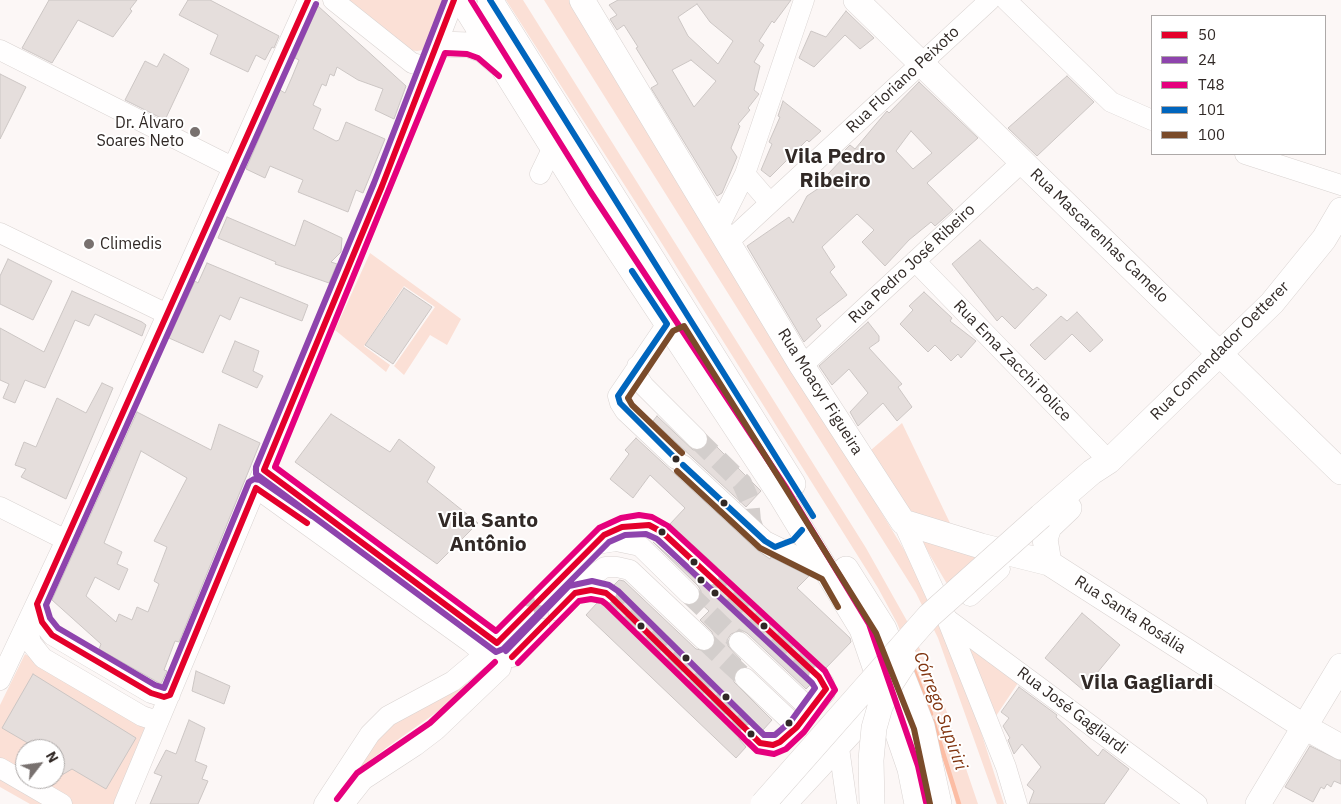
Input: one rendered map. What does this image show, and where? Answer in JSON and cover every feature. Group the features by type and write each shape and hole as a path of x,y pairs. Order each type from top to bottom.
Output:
{"main road":[{"path":"461,0 553,147 677,319 884,629 922,726 939,804"},
{"path":"490,0 862,629 910,769 918,804"},
{"name":"Rua Moacyr Figueira","path":"582,0 802,366 903,522"},
{"name":"Rua Mascarenhas Camelo","path":"856,0 1341,472"},
{"path":"435,53 470,45 483,50 505,70"},
{"name":"Rua Comendador Oetterer","path":"1049,563 1045,539 1049,527 1093,486 1101,466 1272,303 1324,240 1341,210"},
{"path":"763,804 940,615 1042,516 1101,466"},
{"name":"Rua Santa Rosália","path":"903,522 981,546 1049,563 1303,726 1341,747"},
{"path":"872,804 871,760 874,728 880,707 940,615"},
{"path":"1258,804 1303,726 1341,666"}],"street":[{"path":"0,680 66,540 308,0"},
{"path":"333,0 412,63 423,66 435,53"},
{"path":"124,804 435,53 454,0"},
{"path":"723,235 804,0"},
{"name":"Rua Floriano Peixoto","path":"723,235 770,203 990,0"},
{"path":"1006,0 1111,102 1151,120"},
{"path":"0,50 234,168"},
{"path":"540,174 553,147"},
{"path":"1248,155 1341,185"},
{"name":"Rua Pedro José Ribeiro","path":"802,366 1022,162"},
{"path":"745,174 770,203"},
{"path":"2,240 167,314"},
{"name":"Rua Ema Zacchi Police","path":"915,261 1101,466"},
{"path":"677,319 637,366 618,396 620,403 756,535 828,572"},
{"path":"637,366 638,377 644,386 697,438"},
{"path":"260,479 491,648 506,662"},
{"path":"0,507 66,540"},
{"name":"Rua Moacyr Figueira","path":"903,522 940,615"},
{"path":"544,596 604,535 622,527 640,524 649,525 662,532 709,575"},
{"path":"775,546 786,544 802,530"},
{"path":"595,544 616,541 640,546 689,594"},
{"path":"558,611 575,593 605,567 617,567 630,570 704,640"},
{"path":"940,615 956,605 1000,569"},
{"path":"575,593 591,590 606,593"},
{"path":"37,604 42,622 52,635 151,693 164,696 170,695"},
{"name":"Rua José Gagliardi","path":"940,615 961,636 1197,804"},
{"path":"324,804 370,734 388,716 453,681 491,648 533,622 506,662 429,735 363,780 344,804"},
{"path":"27,625 31,643 43,658 142,716 154,720 161,716"},
{"path":"961,636 1017,804"},
{"path":"739,642 811,710"},
{"path":"750,735 760,743 773,745 780,742 797,727 826,689 819,677"},
{"path":"744,678 797,727"},
{"path":"787,804 886,698"},
{"path":"839,748 847,804"},
{"path":"317,804 358,752"},
{"path":"0,768 62,804"}],"shaded area":[{"path":"343,0 444,0 427,45 423,50 417,51 410,50"},
{"path":"506,0 523,0 866,548 907,621 941,695 978,804 956,804 946,764 916,670 897,623 878,588 654,231"},
{"path":"544,0 571,0 926,586 958,660 1004,804 997,804 938,638 916,593"},
{"path":"370,253 461,319 447,345 430,335 404,375 394,366 435,307 404,286 364,346 390,365 386,372 335,330"},
{"path":"902,423 950,523 938,524 923,520 910,510 871,450"},
{"path":"919,537 996,565 956,599"},
{"path":"964,641 1018,683 996,716"},
{"path":"25,654 152,729 114,804 30,804 0,787 0,705"},
{"path":"464,681 471,688 386,748 353,774 384,725"}],"building":[{"path":"49,0 137,0 130,9 132,11 113,37 78,20 52,63 22,48"},
{"path":"188,0 210,0 279,36 274,48 272,47 265,60 256,55 248,72 210,54 218,35 179,15"},
{"path":"618,0 791,0 774,23 772,21 759,41 764,45 754,62 760,66 754,90 759,94 748,108 750,110 738,124 740,126 731,148 737,157 722,193 717,196 651,88 658,84 636,48 638,47 624,25 617,30 610,19 617,15 609,5","holes":["697,4 710,22 733,41 718,64 688,36 678,17","691,60 716,81 694,107 672,70"]},
{"path":"318,6 406,86 394,119 375,110 383,89 358,80 337,67 334,76 330,74 326,86 322,84 313,105 321,109 313,129 336,141 339,140 346,122 385,139 363,193 356,190 348,212 298,192 303,180 270,166 265,178 246,169 280,90 285,93 299,60 295,58"},
{"path":"846,11 874,38 860,49 845,35 814,67 799,58 811,31 826,37"},
{"path":"164,54 189,69 165,120 125,100 145,61 157,67"},
{"path":"0,74 26,87 0,139"},
{"path":"1067,76 1094,102 1037,156 1008,128"},
{"path":"919,82 978,138 927,183 953,210 935,226 931,222 909,240 885,266 862,242 874,230 857,214 822,247 835,267 830,272 847,295 816,319 821,326 804,342 747,246 789,217 793,223 807,196 819,188 828,174 846,155 843,152 850,145 855,149 887,111 889,113","holes":["911,131 932,153 913,169 896,151"]},
{"path":"783,101 821,131 809,142 807,140 770,177 761,170 772,144 769,142 780,117 778,116"},
{"path":"227,217 295,246 304,220 342,238 341,252 331,262 337,264 329,283 275,264 276,262 218,238"},
{"path":"980,240 1033,290 1037,287 1047,295 1015,329 1002,316 997,321 952,264"},
{"path":"8,259 52,281 33,320 0,304 0,276"},
{"path":"207,263 308,305 302,321 240,297 230,320 220,315 203,353 169,338 195,281 198,283"},
{"path":"404,288 432,307 393,364 365,345"},
{"path":"72,291 142,322 146,325 142,336 95,314 89,326 75,320 45,388 25,380 15,403 3,398 9,384 0,380 0,328 44,352"},
{"path":"924,292 952,318 950,321 976,341 961,358 958,354 951,361 935,345 928,352 900,324 913,310 909,306"},
{"path":"1077,312 1103,340 1090,352 1072,334 1045,360 1030,345 1061,316 1067,321"},
{"path":"868,322 879,336 879,341 869,348 902,384 898,387 912,407 897,421 883,403 858,426 850,412 868,393 849,369 832,385 819,366"},
{"path":"235,341 259,351 253,371 263,376 257,388 222,372"},
{"path":"102,383 113,388 66,499 21,477 26,469 15,465 24,442 36,447 57,398 86,413"},
{"path":"137,412 211,450 219,424 260,443 179,642 175,641 164,670 167,671 161,684 99,649 101,644 52,600","holes":["141,451 187,478 154,541 167,547 154,581 159,584 148,612 137,607 132,620 119,614 116,622 86,596 95,577 119,590 128,569 117,564 122,552 104,543"]},
{"path":"331,414 390,452 399,439 435,467 427,482 478,523 437,564 295,462"},
{"path":"657,416 693,450 705,448 709,439 761,491 746,507 653,421"},
{"path":"636,438 757,550 770,559 771,557 809,576 797,588 850,638 851,642 826,668 817,665 811,668 807,679 810,685 806,689 747,633 741,630 731,634 727,640 728,646 741,660 732,671 734,673 734,682 772,720 763,730 751,723 741,727 739,739 746,747 736,758 586,615 597,603 609,604 615,601 618,595 614,585 619,580 624,581 696,649 707,651 715,643 712,632 700,620 709,611 698,601 701,591 698,586 653,542 701,584 712,586 717,583 721,577 717,567 670,524 685,508 650,475 633,498 610,479 629,454 625,450"},
{"path":"1082,613 1120,645 1083,690 1045,658"},
{"path":"196,671 230,686 224,704 192,691"},
{"path":"33,674 136,738 106,789 72,769 65,773 65,739 21,739 2,728"},
{"path":"1019,687 1057,715 1056,717 1098,756 1103,749 1129,769 1104,804 1029,804 1034,791 1027,785 1041,767 1022,744 1014,754 1008,740 1010,738 1003,726 1009,718 1001,712"},
{"path":"189,720 205,728 195,761 207,766 202,779 208,781 198,804 150,804 162,776 154,773 166,750 176,754"},
{"path":"1310,746 1341,761 1341,784 1334,781 1331,787 1327,784 1324,789 1321,787 1313,802 1285,787"}],"waterway":[{"name":"Córrego Supiriri","path":"912,665 931,714"},
{"name":"Córrego Supiriri","path":"933,721 959,804"}],"tunnel":[{"path":"697,439 742,483 749,499 751,521 756,535"},
{"path":"709,575 819,677"},
{"path":"606,593 750,735"},
{"path":"689,594 739,642"},
{"path":"525,616 544,596"},
{"path":"704,640 745,678"}],"transit line":[{"name":"50","path":"307,523 256,488 170,695 164,697 151,693 52,635 42,622 37,604 308,0"},
{"name":"24","path":"445,0 374,183 256,467 256,474 496,652 503,649 609,542 625,535 646,534 657,539 812,683 815,688 791,721 775,735 764,735 618,591 609,585 592,581 569,586 506,651"},
{"name":"50","path":"454,0 382,186 264,470 497,643 604,535 622,527 649,525 662,532 819,677 826,689 797,727 780,742 773,745 760,743 612,598 606,593 591,590 575,593 512,657"},
{"name":"T48","path":"471,0 590,191 787,489 869,624 918,766 926,802"},
{"name":"101","path":"490,0 813,516"},
{"name":"24","path":"312,516 260,480 254,479 249,482 164,688 155,685 58,628 50,618 46,605 316,4"},
{"name":"T48","path":"499,76 478,58 467,54 445,53 275,467 496,631 599,528 621,518 639,515 652,517 668,526 825,671 835,690 804,732 786,749 774,754 757,751 606,604 602,601 591,599 579,601 518,663"},
{"name":"101","path":"632,271 667,324 618,396 620,403 676,459"},
{"name":"100","path":"682,453 632,405 628,398 673,331 684,326 876,633 914,729 930,804"},
{"name":"101","path":"683,465 765,541 775,547 793,540 802,530"},
{"name":"100","path":"677,471 760,548 822,579 838,607"},
{"name":"T48","path":"337,799 357,773 430,723 495,662"}],"place":[{"name":"Dr. Álvaro Soares Neto","path":"195,132"},
{"name":"Climedis","path":"89,244"}],"district":[{"name":"Vila Pedro Ribeiro","path":"835,169"},
{"name":"Vila Santo Antônio","path":"488,533"},
{"name":"Vila Gagliardi","path":"1147,683"}]}
